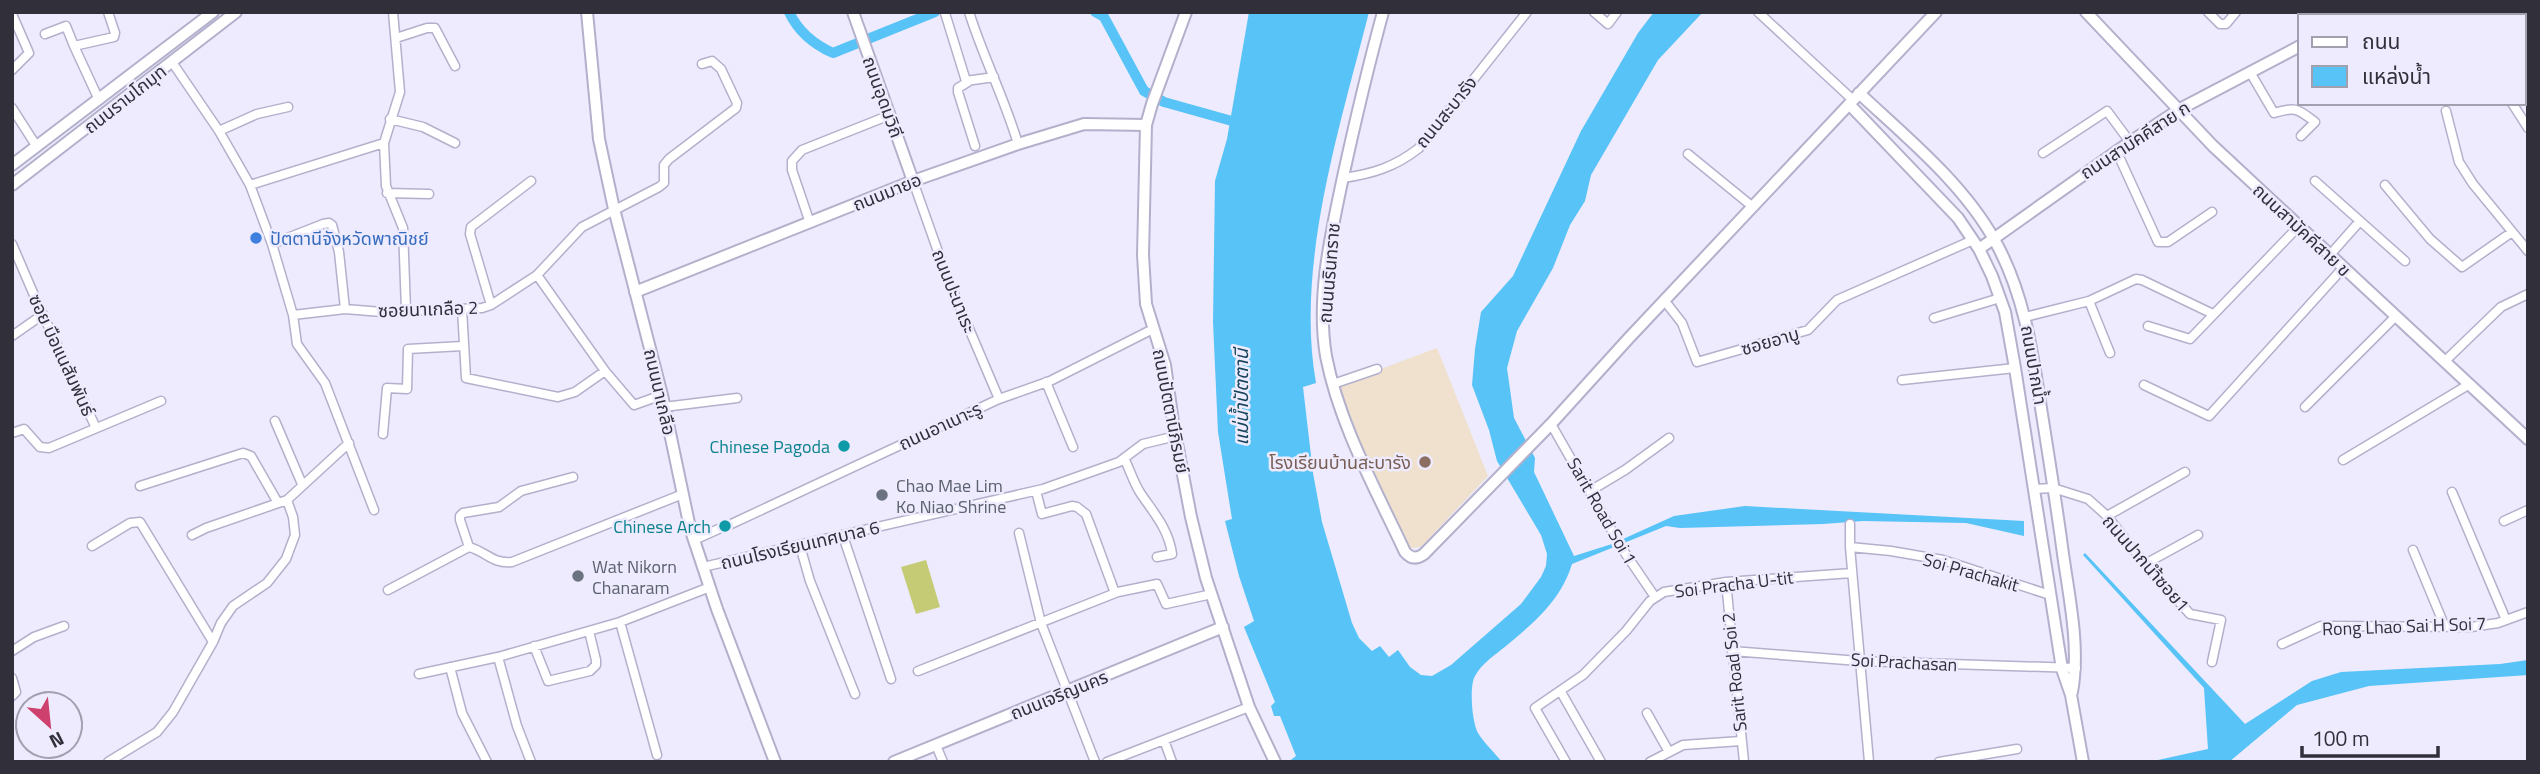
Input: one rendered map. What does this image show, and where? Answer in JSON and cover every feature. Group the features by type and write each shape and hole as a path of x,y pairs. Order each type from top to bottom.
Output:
{"street":[{"path":"74,46 114,37 108,12"},
{"name":"ถนนรามโกมุท","path":"12,165 99,100 201,16 213,12"},
{"name":"ถนนรามโกมุท","path":"12,185 236,12"},
{"path":"393,12 400,92 384,142 387,193 403,228 406,310"},
{"name":"ถนนนาเกลือ","path":"587,12 599,139 694,540 775,762"},
{"name":"ถนนอุดมวิถี","path":"853,12 913,181"},
{"path":"969,12 1018,144"},
{"name":"ถนนปัตตานีภิรมย์","path":"1186,12 1146,125 1143,255 1146,304 1165,365 1191,517 1212,594 1249,708 1275,762"},
{"name":"ถนนนรินทราช","path":"1383,12 1332,228 1324,294 1326,354 1333,384 1364,465 1405,552 1416,558 1424,554 1551,425"},
{"name":"ถนนสะบารัง","path":"1343,178 1374,174 1405,159 1419,148 1527,12"},
{"path":"1594,12 1608,24 1617,12"},
{"path":"1758,12 1853,99"},
{"path":"1551,425 1664,300 1754,208 1936,12"},
{"name":"ถนนสามัคคีสาย ข","path":"2086,12 2213,146 2528,439"},
{"path":"2208,12 2220,24 2226,24 2236,12"},
{"path":"945,13 968,82"},
{"path":"12,14 29,53 12,70"},
{"path":"45,34 66,26 99,100"},
{"path":"396,38 435,28 455,66"},
{"name":"ถนนสามัคคีสาย ก","path":"1976,244 1994,238 2116,150 2180,109 2298,47"},
{"name":"ซอยนาเกลือ 2","path":"293,314 345,309 382,312 462,309 491,305 537,275 582,227 664,183 664,165 669,159 737,108 721,69 712,61 702,64"},
{"path":"172,62 219,131 250,184 293,314 297,344 325,383 374,510"},
{"path":"2250,72 2274,113 2289,108 2297,109 2315,122 2301,136"},
{"path":"975,146 958,88 968,82 994,77"},
{"name":"ถนนปากน้ำ","path":"1853,99 1954,184 1994,238 2009,270 2025,317 2053,488 2077,668 2071,695"},
{"name":"ถนนปากน้ำ","path":"1853,99 1958,218 1976,244 2005,312 2062,669 2071,695 2082,756"},
{"path":"2513,105 2528,128"},
{"path":"219,131 257,114 288,107"},
{"path":"12,108 37,147"},
{"path":"2446,110 2459,162 2473,184 2528,251"},
{"path":"2043,153 2107,111 2130,142"},
{"path":"810,223 792,170 792,161 802,150 890,115"},
{"path":"390,119 423,127 455,143"},
{"name":"ถนนมายอ","path":"635,292 913,181 1018,144 1084,124 1146,125"},
{"path":"250,184 384,142"},
{"path":"2116,150 2158,242 2168,242 2212,212"},
{"path":"1688,154 1754,208"},
{"path":"491,305 470,234 471,227 531,181"},
{"name":"ถนนปะนาเระ","path":"913,181 947,277 999,399"},
{"path":"2315,181 2405,261"},
{"path":"2385,184 2430,239 2462,267 2512,232"},
{"path":"387,193 429,194"},
{"path":"2329,256 2360,221"},
{"path":"272,244 323,224 332,225 339,252 345,309"},
{"path":"2148,326 2190,339 2298,227"},
{"name":"ซอย บือแนสัมพันธ์","path":"12,244 96,428"},
{"name":"ซอยอาบู","path":"1664,300 1682,323 1697,362 1808,330 1838,300 1976,244"},
{"path":"2144,385 2209,416 2343,268"},
{"path":"537,275 605,371 634,405 737,398"},
{"path":"2025,317 2089,301 2136,279 2213,314"},
{"path":"2444,362 2501,307 2528,294"},
{"path":"1934,318 2000,298"},
{"path":"2089,301 2110,353"},
{"path":"462,309 466,378 558,397 575,392 605,371"},
{"path":"12,335 42,314"},
{"path":"2305,407 2395,317"},
{"name":"ถนนอาเนาะรู","path":"694,540 999,399 1046,383 1153,329"},
{"path":"383,434 387,388 408,388 408,349 463,345"},
{"path":"1902,380 2015,368"},
{"path":"1333,384 1377,369"},
{"path":"1046,383 1073,447"},
{"path":"2343,460 2468,385"},
{"path":"12,433 24,429 43,449 160,401"},
{"path":"275,421 302,484"},
{"name":"Sarit Road Soi 1","path":"1551,425 1623,550 1655,597"},
{"name":"ถนนโรงเรียนเทศบาล 6","path":"703,567 1036,491 1125,458 1143,444 1176,436"},
{"path":"1590,491 1669,438"},
{"path":"192,535 283,502 349,443"},
{"path":"108,762 157,732 173,712 213,642 221,622 233,606 267,583 292,548 295,535 293,517 251,456 243,453 139,486"},
{"path":"1125,458 1139,492 1160,520 1171,548 1172,554 1157,557"},
{"path":"2108,516 2185,472"},
{"path":"469,547 460,520 463,513 499,507 521,491 573,477"},
{"name":"ถนนปากนำ้ซอย1","path":"2034,489 2053,488 2088,499 2108,516 2145,564 2190,614 2221,620 2212,663"},
{"path":"1036,491 1042,514 1072,506 1086,514 1115,593"},
{"path":"2452,492 2506,620"},
{"path":"388,590 469,547 480,550 499,563 512,562 683,494"},
{"path":"2504,521 2528,510"},
{"path":"92,546 130,523 140,522 213,642"},
{"path":"1850,524 1869,762"},
{"path":"1019,533 1041,623 1095,762"},
{"path":"2145,564 2198,535"},
{"path":"843,536 891,679"},
{"path":"800,546 810,581 855,694"},
{"name":"Soi Prachakit","path":"1850,547 1891,551 1943,561 2050,594"},
{"path":"2413,550 2445,627"},
{"name":"Soi Pracha U-tit","path":"1566,762 1535,708 1583,675 1655,597 1664,592 1726,582 1852,573"},
{"name":"Sarit Road Soi 2","path":"1726,582 1744,762"},
{"path":"918,671 1115,593 1157,584 1166,604 1212,594"},
{"path":"419,674 498,657 620,622 709,587"},
{"name":"Rong Lhao Sai H Soi 7","path":"2282,644 2321,626 2471,627 2506,620 2528,612"},
{"path":"620,622 657,755"},
{"path":"12,651 34,637 64,626"},
{"name":"ถนนเจริญนคร","path":"894,762 1223,627"},
{"path":"534,646 548,681 590,671 596,665 596,660 589,631"},
{"name":"Soi Prachasan","path":"1732,651 1859,661 2077,668"},
{"path":"498,657 517,726 531,762"},
{"path":"450,667 462,713 487,762"},
{"path":"12,678 16,692 12,696"},
{"path":"1561,692 1601,762"},
{"path":"1107,762 1249,708"},
{"path":"1647,713 1669,752"},
{"path":"1164,740 1172,762"},
{"path":"1650,762 1683,745 1741,741"},
{"path":"936,745 943,762"},
{"path":"1939,762 2017,749"}],"shaded area":[{"name":"โรงเรียนบ้านสะบารัง","path":"1437,348 1488,476 1421,547 1413,548 1406,546 1361,448 1338,385"}],"green space":[{"path":"926,560 940,607 916,614 901,567"}],"water":[{"name":"แม่น้ำปัตตานี","path":"1249,12 1369,12 1324,196 1311,291 1311,338 1316,383 1303,387 1322,522 1352,623 1359,638 1372,651 1380,646 1389,657 1398,650 1410,667 1421,675 1432,676 1451,665 1521,604 1546,566 1547,554 1541,535 1497,461 1472,385 1481,312 1513,276 1581,131 1638,33 1654,12 1703,12 1658,60 1591,175 1585,201 1570,225 1553,268 1517,331 1507,368 1514,418 1535,458 1534,472 1574,556 1612,544 1674,516 1745,506 2024,521 2024,536 1966,523 1863,521 1680,528 1666,526 1572,564 1554,600 1527,629 1478,671 1473,681 1472,696 1476,728 1502,762 1288,762 1296,756 1280,716 1274,716 1271,706 1275,702 1244,627 1254,621 1225,521 1232,519 1218,432 1213,322 1215,181 1227,139"},
{"path":"2085,553 2245,724 2312,681 2341,672 2500,664 2528,660 2528,675 2369,686 2297,705 2229,762 2149,762 2208,749 2204,688 2083,555"}],"waterway":[{"path":"789,12 808,37 833,53 935,12"},
{"path":"1095,12 1104,17 1144,91 1164,102 1239,123"}],"place":[{"name":"ปัตตานีจังหวัดพาณิชย์","path":"256,238"},
{"name":"Chinese Pagoda","path":"844,446"},
{"name":"โรงเรียนบ้านสะบารัง","path":"1425,462"},
{"name":"Chao Mae Lim Ko Niao Shrine","path":"882,495"},
{"name":"Chinese Arch","path":"725,526"},
{"name":"Wat Nikorn Chanaram","path":"578,576"}]}
